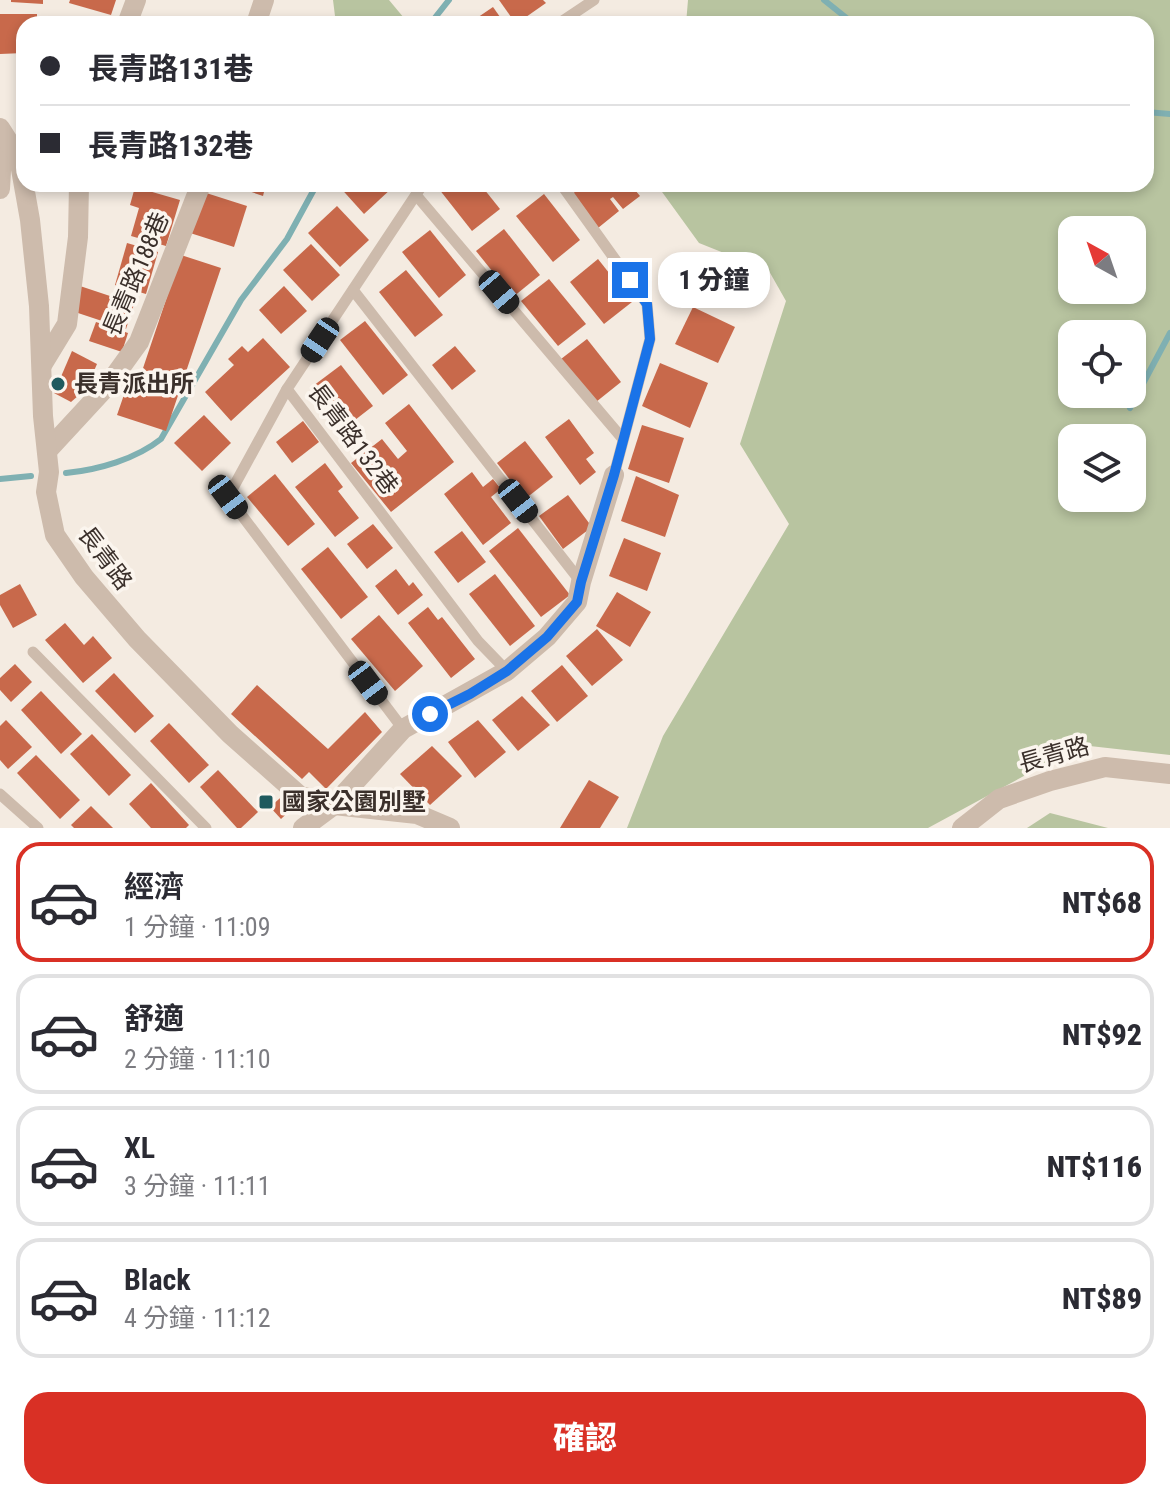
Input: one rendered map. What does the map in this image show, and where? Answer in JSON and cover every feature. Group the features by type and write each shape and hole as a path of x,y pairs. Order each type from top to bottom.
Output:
{"street":[{"path":"0,189 1,131"},
{"name":"長青路","path":"1,131 16,154"},
{"name":"長青路","path":"25,192 42,365 49,472 46,492 55,535 84,577 187,693 300,796 334,805 417,814 450,828"},
{"path":"42,365 67,324 78,237 79,192"},
{"name":"長青路188巷","path":"47,451 108,385 139,342 198,192"},
{"path":"303,828 334,805 403,729 507,671 547,637 577,602 614,475"},
{"name":"長青路","path":"962,828 999,799 1050,781 1105,767 1170,774"}],"lane":[{"path":"570,16 594,0"},
{"name":"長青路132巷","path":"418,192 287,389 478,641 507,671"},
{"path":"422,192 622,438"},
{"path":"567,192 647,304 650,339 614,475"},
{"path":"353,290 581,582"},
{"path":"287,389 228,497 403,729"},
{"path":"33,652 206,828"},
{"path":"0,794 38,828"}],"green space":[{"path":"333,0 389,0 402,16 335,16"},
{"path":"688,0 1170,0 1170,755 1081,745 928,828 627,828 663,736 789,524 740,444 786,301 769,271 699,243 662,192 1154,192 1154,16 687,16"},
{"path":"1050,813 1108,828 1027,828"}],"building":[{"path":"43,0 43,4 11,2"},
{"path":"70,0 116,0 111,15 69,3"},
{"path":"499,0 543,0 546,3 527,16 510,16"},
{"path":"493,7 499,16 480,16"},
{"path":"0,14 37,14 16,16 16,53 0,54"},
{"path":"134,192 152,192 180,200 166,246 131,236 139,208 130,205"},
{"path":"200,192 247,206 234,247 187,232"},
{"path":"344,192 388,192 364,214"},
{"path":"441,192 486,192 500,209 472,231"},
{"path":"575,192 637,192 640,196 623,209 613,197 610,199 619,211 598,228 567,198"},
{"path":"544,194 580,240 553,262 516,216"},
{"path":"337,206 369,240 340,267 308,233"},
{"path":"504,229 540,275 513,297 476,251"},
{"path":"430,230 466,275 439,298 402,252"},
{"path":"127,243 158,252 146,294 115,285"},
{"path":"311,244 340,275 312,301 283,270"},
{"path":"181,255 221,268 166,431 117,415 127,386 136,389"},
{"path":"598,259 632,302 604,324 570,282"},
{"path":"406,270 443,315 415,337 379,292"},
{"path":"549,279 586,324 558,346 521,301"},
{"path":"80,286 134,304 126,329 72,311"},
{"path":"284,286 307,311 281,334 259,310"},
{"path":"693,307 735,327 718,363 675,344"},
{"path":"365,321 408,375 383,395 340,340"},
{"path":"96,322 128,333 122,352 89,341"},
{"path":"263,338 290,367 231,421 205,392 234,365 228,359 242,346 248,352"},
{"path":"587,339 621,382 596,402 561,359"},
{"path":"455,346 476,371 452,390 432,365"},
{"path":"72,351 97,364 86,389 71,402 54,393"},
{"path":"660,363 708,383 690,428 642,406"},
{"path":"341,365 373,406 346,427 313,386"},
{"path":"409,404 454,462 391,512 351,463 382,439 398,459 407,451 385,423"},
{"path":"204,415 231,443 202,471 174,443"},
{"path":"569,419 594,453 586,459 596,472 580,485 545,437"},
{"path":"303,421 319,442 292,463 276,442"},
{"path":"642,425 684,438 669,483 628,469"},
{"path":"525,441 553,477 525,499 497,463"},
{"path":"325,463 343,487 338,491 359,518 335,537 295,487"},
{"path":"472,472 483,487 493,479 501,489 491,497 511,523 483,545 444,494"},
{"path":"275,474 315,524 288,546 247,497"},
{"path":"636,476 679,495 665,537 621,521"},
{"path":"568,495 592,527 563,549 539,516"},
{"path":"373,524 393,548 367,569 347,544"},
{"path":"518,528 570,595 541,617 489,551"},
{"path":"462,531 486,562 458,583 434,552"},
{"path":"624,538 661,553 647,591 609,576"},
{"path":"328,547 368,597 341,619 301,569"},
{"path":"396,569 409,586 413,582 423,595 398,615 375,586"},
{"path":"495,574 535,626 510,646 469,594"},
{"path":"20,584 37,615 13,628 0,605 0,595"},
{"path":"617,592 651,612 630,647 596,626"},
{"path":"428,607 438,620 442,617 475,659 451,678 408,623"},
{"path":"379,615 423,666 395,691 351,639"},
{"path":"65,623 84,645 93,636 112,658 83,683 45,640"},
{"path":"597,629 623,660 592,686 566,656"},
{"path":"15,664 32,682 11,702 0,690 0,678"},
{"path":"562,665 588,696 557,722 531,691"},
{"path":"114,673 154,716 135,733 95,691"},
{"path":"257,685 328,749 365,712 382,732 326,789 309,772 302,779 231,714"},
{"path":"41,691 82,734 61,754 21,710"},
{"path":"522,696 550,725 518,751 492,720"},
{"path":"6,720 32,747 8,769 0,760 0,726"},
{"path":"478,720 506,752 475,778 448,742"},
{"path":"169,723 209,765 189,783 150,741"},
{"path":"92,734 131,775 109,796 70,754"},
{"path":"432,746 462,776 430,805 400,774"},
{"path":"36,755 80,800 60,819 17,773"},
{"path":"218,770 258,812 241,828 237,828 200,787"},
{"path":"589,780 619,797 600,828 560,828"},
{"path":"151,783 189,825 186,828 151,828 129,804"},
{"path":"288,791 298,803 281,819 270,807"},
{"path":"91,806 113,828 74,828 71,825"}],"waterway":[{"path":"436,16 449,0"},
{"path":"824,0 844,16"},
{"path":"1154,113 1170,114"},
{"path":"66,473 116,462 161,439 241,300 287,239 313,192"},
{"path":"1146,378 1170,333"},
{"path":"0,479 31,476"}],"place":[{"name":"長青派出所","path":"58,384"},
{"name":"國家公園別墅","path":"266,802"}],"route":[{"path":"430,714 507,671 547,637 577,602 650,339 647,304 630,280"}]}
